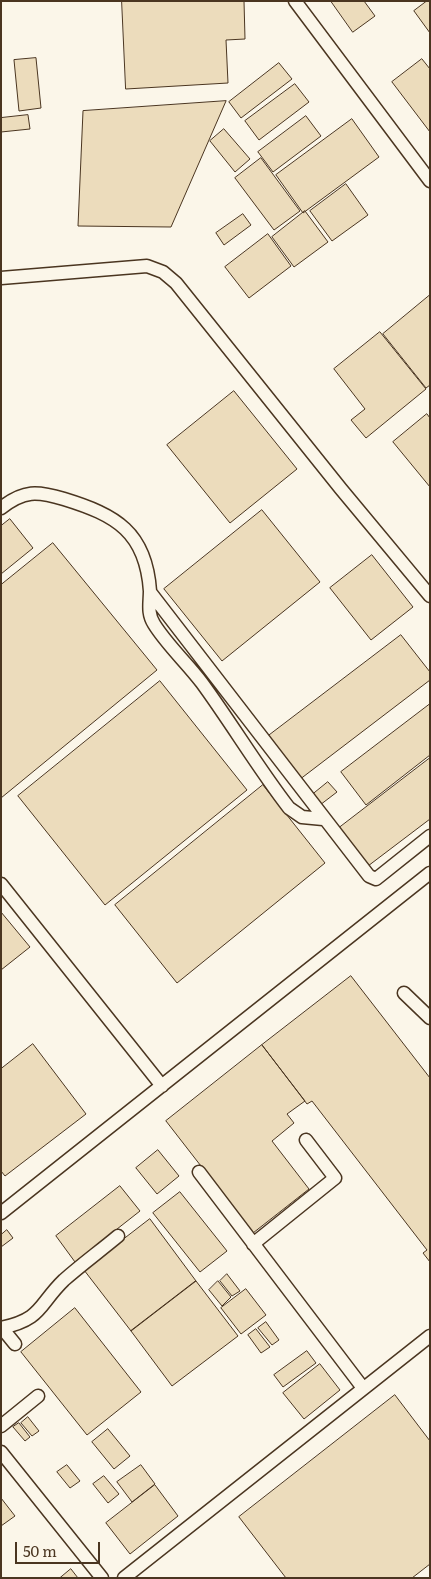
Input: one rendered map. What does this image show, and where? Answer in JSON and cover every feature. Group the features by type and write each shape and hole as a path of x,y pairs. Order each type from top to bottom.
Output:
{"lane":[{"path":"295,1 430,181"},
{"path":"1,278 147,266 163,272 176,283 341,489 430,596"},
{"path":"1,508 18,496 36,492 70,501 112,517 128,529 146,566 150,592 148,607 155,626 201,682 289,808 302,817 323,819"},
{"path":"150,592 323,819 369,876 376,879 430,836"},
{"path":"1,1213 430,873"},
{"path":"1,884 162,1086"},
{"path":"404,992 430,1018"},
{"path":"253,1244 335,1178 306,1140"},
{"path":"199,1172 363,1388"},
{"path":"15,1344 2,1328 15,1325 38,1313 62,1282 118,1236"},
{"path":"124,1578 430,1336"},
{"path":"3,1422 38,1396"},
{"path":"1,1452 102,1578"}],"building":[{"path":"122,1 244,1 245,39 226,40 228,83 126,89"},
{"path":"331,1 364,1 375,16 353,32"},
{"path":"427,1 430,1 430,33 414,11"},
{"path":"36,58 41,108 19,111 14,60"},
{"path":"422,59 430,69 430,132 392,82"},
{"path":"279,63 292,79 241,118 229,102"},
{"path":"295,84 309,102 259,140 245,121"},
{"path":"226,101 171,227 78,226 83,111"},
{"path":"28,115 30,129 1,132 1,118"},
{"path":"306,116 321,136 273,172 258,152"},
{"path":"352,119 379,157 303,213 276,175"},
{"path":"224,129 250,159 235,172 210,141"},
{"path":"261,158 300,211 274,230 235,178"},
{"path":"346,184 368,215 332,241 310,211"},
{"path":"305,211 328,242 294,267 272,237"},
{"path":"243,214 251,225 224,245 216,233"},
{"path":"268,234 291,266 249,298 225,267"},
{"path":"430,295 430,385 426,388 383,334"},
{"path":"380,332 426,389 366,438 351,420 365,409 334,369"},
{"path":"234,391 297,469 230,523 167,445"},
{"path":"427,414 430,418 430,487 393,442"},
{"path":"262,510 320,582 222,661 164,589"},
{"path":"10,519 33,548 1,574 1,526"},
{"path":"53,543 157,670 1,798 1,585"},
{"path":"372,555 413,607 371,640 330,588"},
{"path":"401,635 430,672 430,680 299,780 267,737"},
{"path":"160,681 247,790 105,905 18,796"},
{"path":"430,704 430,755 366,805 341,772"},
{"path":"430,758 430,819 368,866 339,828"},
{"path":"328,782 337,792 320,805 312,795"},
{"path":"263,785 325,863 177,983 115,905"},
{"path":"1,912 30,947 1,970"},
{"path":"351,976 430,1078 430,1262 423,1253 427,1250 312,1101 307,1104 262,1045"},
{"path":"33,1044 86,1114 5,1176 1,1171 1,1069"},
{"path":"262,1045 305,1101 287,1114 294,1123 272,1141 309,1189 253,1233 166,1121"},
{"path":"158,1150 179,1176 157,1194 136,1168"},
{"path":"120,1186 140,1211 75,1262 56,1236"},
{"path":"180,1192 227,1251 200,1272 153,1213"},
{"path":"150,1219 196,1281 131,1331 84,1270"},
{"path":"7,1230 13,1238 1,1247 1,1235"},
{"path":"227,1274 240,1291 232,1296 220,1281"},
{"path":"196,1281 238,1336 172,1386 131,1331"},
{"path":"218,1281 231,1297 222,1306 209,1290"},
{"path":"246,1289 266,1315 241,1334 221,1308"},
{"path":"75,1308 141,1392 87,1435 21,1352"},
{"path":"266,1322 279,1340 272,1345 258,1328"},
{"path":"256,1329 270,1347 261,1353 248,1335"},
{"path":"307,1351 316,1363 283,1387 274,1375"},
{"path":"320,1364 340,1390 304,1419 283,1393"},
{"path":"395,1395 430,1441 430,1564 412,1578 286,1578 239,1517"},
{"path":"28,1417 39,1431 32,1436 21,1423"},
{"path":"19,1423 30,1437 25,1441 13,1427"},
{"path":"108,1429 130,1456 114,1469 92,1442"},
{"path":"67,1465 80,1481 70,1488 57,1472"},
{"path":"141,1465 155,1484 132,1502 117,1482"},
{"path":"104,1476 119,1494 108,1503 93,1484"},
{"path":"155,1485 178,1516 130,1554 106,1523"},
{"path":"1,1498 15,1516 1,1526"},
{"path":"71,1569 78,1578 60,1578"}]}
